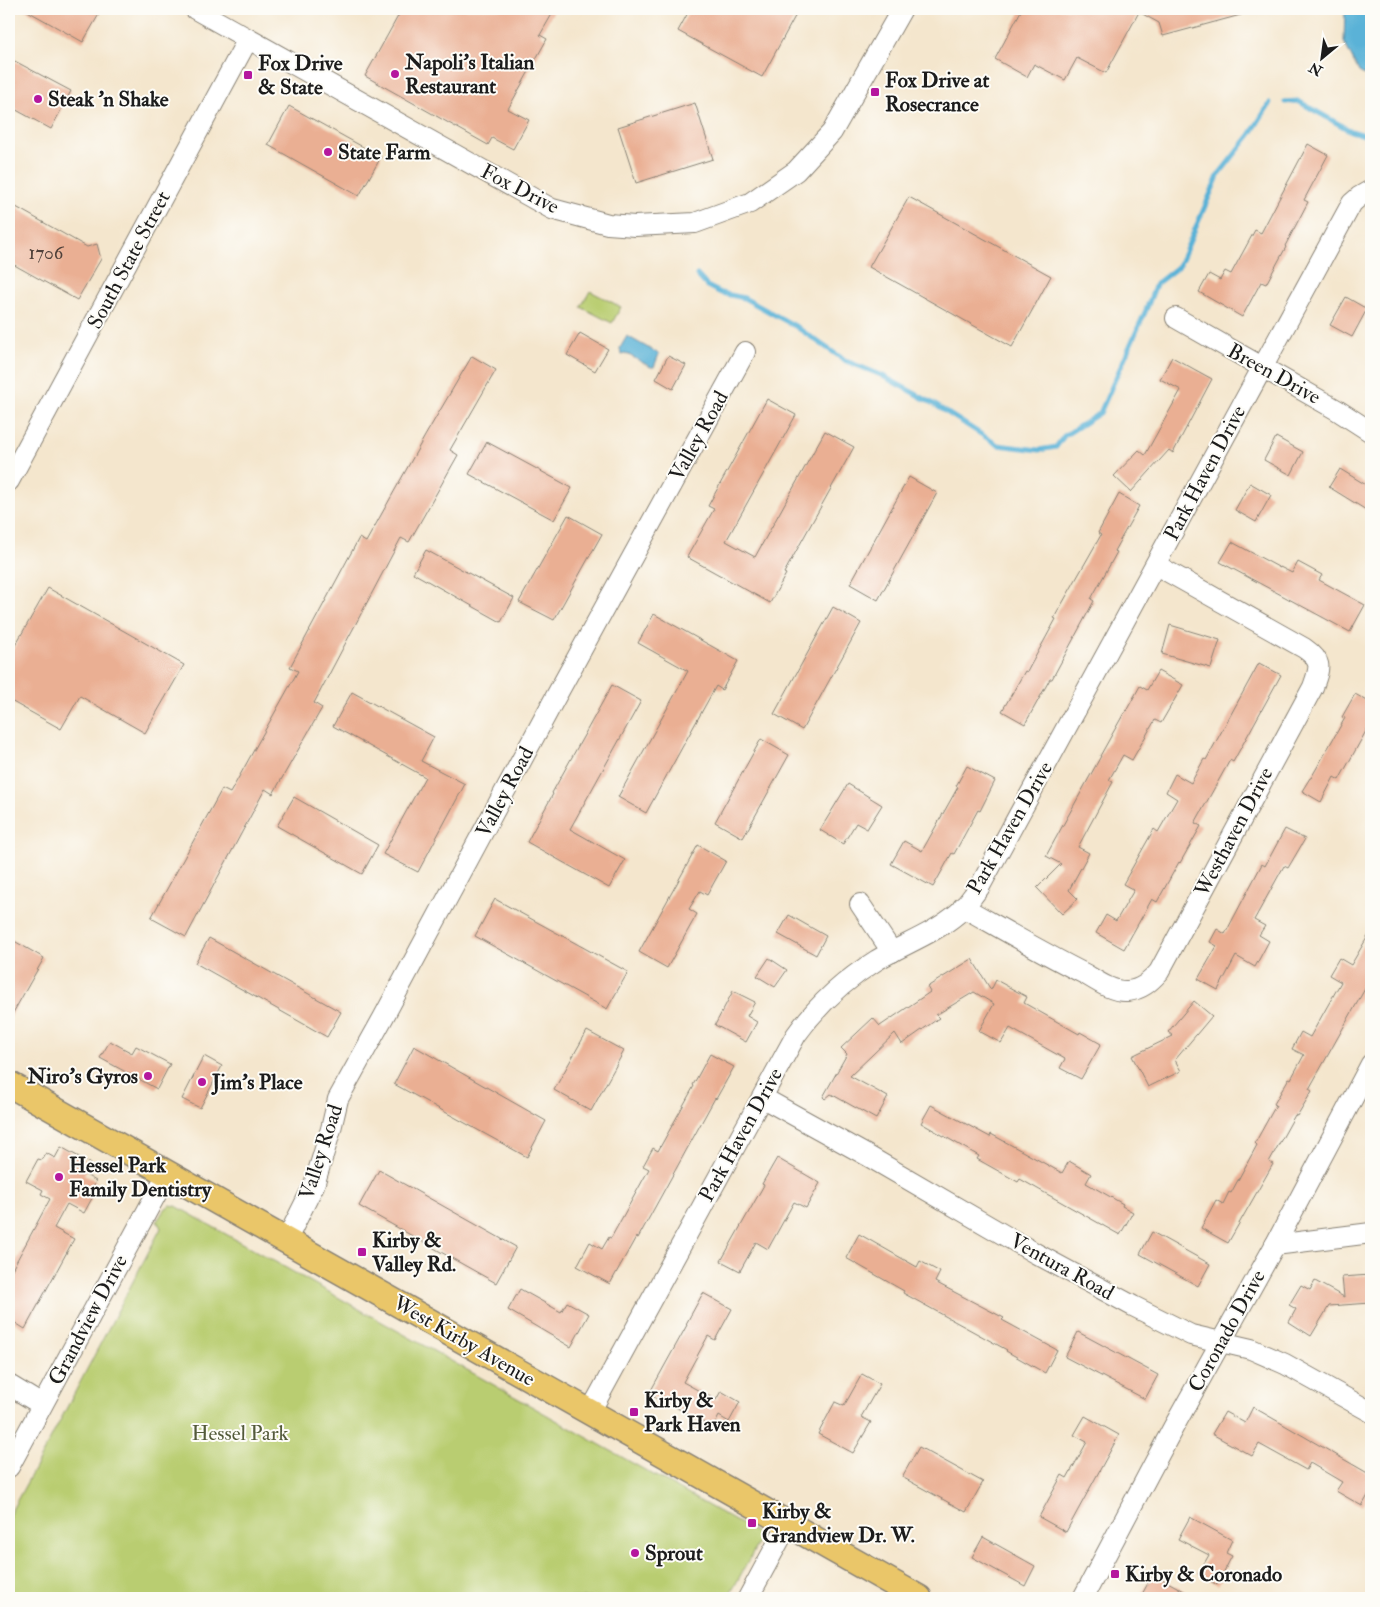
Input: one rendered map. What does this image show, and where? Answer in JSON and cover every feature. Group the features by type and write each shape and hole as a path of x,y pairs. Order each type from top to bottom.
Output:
{"main road":[{"name":"West Kirby Avenue","path":"9,1084 919,1598"}],"street":[{"name":"Fox Drive","path":"195,9 552,209 608,224 635,226 695,222 712,217 750,203 796,171 832,132 902,9"},
{"name":"South State Street","path":"9,481 248,39"},
{"name":"Park Haven Drive","path":"590,1412 796,1035 805,1022 827,998 851,978 948,920 964,907 979,888 1352,203 1371,190"},
{"name":"Breen Drive","path":"1176,318 1337,410 1371,432"},
{"name":"Valley Road","path":"286,1241 314,1185 338,1099 745,352"},
{"name":"Westhaven Drive","path":"964,907 1053,958 1114,989 1127,991 1140,988 1159,972 1313,688 1318,672 1318,661 1314,655 1304,648 1156,565"},
{"path":"860,904 892,952"},
{"name":"Coronado Drive","path":"1083,1598 1371,1064"},
{"name":"Ventura Road","path":"763,1098 868,1156 1035,1253 1133,1306 1191,1335 1252,1349 1285,1364 1371,1412"},
{"name":"Grandview Drive","path":"9,1467 167,1174"},
{"path":"1275,1245 1371,1233"},
{"path":"9,1385 42,1404"},
{"path":"748,1598 788,1524"}],"green space":[{"path":"590,291 621,307 612,323 581,307"},
{"name":"Hessel Park","path":"170,1205 176,1206 762,1536 728,1598 9,1598 9,1515 161,1228 157,1221 164,1210"}],"water":[{"path":"1345,9 1371,9 1371,79 1359,72 1344,42"},
{"path":"627,336 659,354 654,367 625,353 621,354 620,348"}],"building":[{"path":"24,9 102,9 83,42"},
{"path":"402,9 555,9 540,35 547,39 508,109 529,120 513,149 492,138 488,145 365,76"},
{"path":"690,9 799,9 762,77 678,31"},
{"path":"1022,9 1247,9 1248,13 1163,36 1159,23 1139,12 1106,73 1077,58 1065,80 1034,64 1027,77 995,59"},
{"name":"Steak 'n Shake","path":"9,58 71,91 51,129 9,106"},
{"path":"695,103 713,159 636,183 618,127"},
{"path":"289,106 381,157 359,196 268,145"},
{"path":"1308,144 1328,155 1304,200 1308,202 1286,247 1266,284 1261,282 1242,317 1199,292 1209,274 1220,280 1225,271 1231,274 1255,230 1261,233"},
{"path":"909,197 1051,276 1012,347 869,267"},
{"path":"9,203 87,247 97,244 101,259 77,300 9,262"},
{"path":"1346,297 1367,309 1352,337 1330,325"},
{"path":"580,333 608,349 595,371 567,355"},
{"path":"472,356 496,370 450,450 458,455 409,542 401,538 314,703 322,708 273,794 265,789 186,937 151,918 222,789 230,793 298,671 290,667 359,538 366,542"},
{"path":"668,356 686,365 673,389 656,379"},
{"path":"1172,357 1212,379 1173,453 1169,450 1131,492 1114,476 1139,450 1145,455 1181,390 1160,379"},
{"path":"767,399 796,415 726,541 755,557 825,431 854,447 784,573 786,574 770,603 687,557 714,509 708,506"},
{"path":"1276,437 1303,452 1291,475 1264,460"},
{"path":"487,442 572,488 554,520 469,474"},
{"path":"1340,469 1371,488 1371,513 1329,487"},
{"path":"909,477 937,493 878,600 850,584"},
{"path":"1250,483 1271,495 1256,522 1235,510"},
{"path":"1119,494 1139,506 1114,551 1117,552 1091,599 1094,601 1052,679 1050,679 1025,724 1002,711 1025,671 1027,672 1056,619 1054,618 1101,535 1098,533"},
{"path":"568,515 602,534 554,620 519,602"},
{"path":"1232,542 1292,573 1298,562 1322,575 1319,580 1365,605 1350,632 1220,562"},
{"path":"426,550 514,598 501,622 413,573"},
{"path":"48,588 184,665 145,733 80,696 61,729 9,700 9,656"},
{"path":"833,607 861,623 802,730 774,714"},
{"path":"654,614 738,661 722,690 716,686 646,813 618,797 688,671 638,643"},
{"path":"1170,625 1220,640 1211,668 1162,654"},
{"path":"1259,663 1281,675 1233,762 1230,760 1195,823 1201,826 1180,863 1157,902 1152,899 1124,949 1096,933 1106,915 1116,921 1134,890 1123,884 1154,829 1158,832 1177,799 1166,792 1175,774 1191,783 1204,759 1206,760"},
{"path":"1158,671 1183,685 1161,723 1155,720 1132,760 1123,755 1109,780 1113,782 1078,847 1089,853 1069,890 1078,899 1062,914 1037,888 1061,864 1046,856 1140,686 1147,690"},
{"path":"612,685 641,701 570,829 625,860 609,888 527,842"},
{"path":"352,692 434,737 421,761 465,784 418,872 383,854 425,777 333,726"},
{"path":"1355,694 1371,703 1371,722 1339,780 1334,777 1321,802 1302,791 1345,718 1342,717"},
{"path":"761,739 789,755 743,838 715,822"},
{"path":"967,766 995,781 980,811 978,810 933,887 891,864 904,841 922,851 958,787 956,786"},
{"path":"848,784 882,805 867,829 856,823 843,844 820,830"},
{"path":"294,797 378,845 362,874 277,826"},
{"path":"1285,829 1305,839 1288,868 1284,866 1254,920 1265,926 1259,935 1269,941 1255,967 1236,956 1218,990 1198,979 1217,946 1210,942 1217,929 1225,934 1262,864 1265,866"},
{"path":"698,845 726,861 707,895 700,891 689,909 697,914 667,968 639,952"},
{"path":"495,899 628,972 607,1009 475,936"},
{"path":"789,915 826,936 816,955 778,934"},
{"path":"1371,931 1371,978 1309,1089 1312,1091 1297,1116 1295,1115 1269,1162 1273,1164 1228,1243 1201,1228 1216,1200 1223,1204 1229,1192 1231,1193 1257,1145 1255,1143 1276,1105 1274,1104 1304,1055 1292,1049 1301,1032 1310,1037 1341,982 1329,975 1339,958 1351,965"},
{"path":"9,938 44,958 9,1020"},
{"path":"209,938 341,1012 327,1037 195,963"},
{"path":"769,958 787,970 775,987 757,976"},
{"path":"972,959 991,990 996,980 1027,997 1024,1003 1079,1034 1080,1032 1101,1044 1081,1079 1060,1068 1065,1059 1010,1028 1001,1043 979,1031 994,1004 974,992 936,1015 939,1018 902,1044 895,1033 850,1076 888,1097 876,1119 831,1094 825,1099 823,1097 847,1054 841,1048 873,1018 880,1026 930,992 927,987"},
{"path":"733,991 755,1002 747,1016 757,1022 746,1042 715,1025"},
{"path":"1194,1001 1212,1016 1175,1060 1181,1071 1148,1087 1132,1056 1173,1036 1168,1032"},
{"path":"587,1031 624,1051 591,1111 554,1090"},
{"name":"Niro’s Gyros","path":"110,1041 132,1053 136,1046 170,1064 157,1089 100,1058"},
{"path":"414,1046 546,1121 527,1157 394,1084"},
{"path":"710,1054 734,1067 610,1284 577,1266 590,1242 602,1249 609,1237 611,1238 649,1169 643,1166 653,1148 658,1151"},
{"name":"Jim's Place","path":"204,1056 222,1066 200,1108 182,1099"},
{"path":"931,1105 990,1137 991,1134 1062,1173 1069,1161 1091,1174 1086,1183 1123,1204 1122,1206 1133,1212 1120,1235 1020,1179 1018,1182 977,1159 979,1156 921,1123"},
{"path":"61,1147 90,1163 84,1174 96,1181 93,1187 97,1189 84,1213 67,1204 54,1228 74,1239 25,1329 9,1319 9,1275 50,1199 41,1194 43,1190 26,1181 38,1159 42,1160 46,1153 55,1158"},
{"path":"777,1158 820,1183 806,1208 794,1202 768,1249 756,1242 740,1271 721,1261"},
{"path":"379,1170 516,1247 496,1283 359,1206"},
{"path":"1152,1232 1210,1264 1198,1286 1140,1254"},
{"path":"859,1234 917,1267 920,1261 940,1272 935,1282 1004,1318 1002,1320 1057,1350 1045,1373 903,1293 904,1291 846,1258"},
{"path":"1370,1275 1371,1303 1329,1306 1311,1336 1289,1322 1296,1309 1289,1305 1301,1285 1310,1290 1315,1281 1344,1297 1342,1277"},
{"path":"520,1289 561,1312 567,1302 589,1314 571,1347 508,1310"},
{"path":"703,1293 732,1309 715,1340 708,1336 683,1382 716,1400 721,1391 740,1402 729,1422 719,1416 713,1428 649,1394"},
{"path":"1078,1332 1158,1375 1145,1399 1065,1357"},
{"path":"862,1374 880,1384 861,1417 871,1422 853,1453 818,1434 835,1402 844,1406"},
{"path":"1253,1407 1371,1475 1371,1490 1362,1506 1336,1491 1342,1482 1310,1463 1306,1470 1259,1444 1252,1456 1212,1434 1225,1412 1245,1423"},
{"path":"1085,1416 1119,1435 1066,1532 1039,1517 1062,1475 1067,1478 1087,1442 1074,1435"},
{"path":"919,1447 983,1482 966,1512 902,1477"},
{"path":"1190,1517 1232,1540 1226,1553 1232,1556 1217,1585 1198,1574 1209,1555 1178,1539"},
{"path":"983,1537 1035,1566 1025,1586 972,1557"},
{"path":"1153,1574 1197,1598 1140,1598"}],"waterway":[{"path":"1285,102 1298,101 1351,131 1371,137"},
{"path":"697,275 707,286 721,293 744,298 795,326 846,361 881,375 932,403 998,445 1039,450 1056,447 1064,436 1100,413 1156,284 1179,266 1219,174 1250,135 1270,103"}],"place":[{"name":"Napoli's Italian Restaurant","path":"395,74"},
{"name":"Fox Drive & State","path":"248,75"},
{"name":"Fox Drive at Rosecrance","path":"875,92"},
{"name":"Steak 'n Shake","path":"38,99"},
{"name":"State Farm","path":"328,152"},
{"name":"Niro’s Gyros","path":"148,1076"},
{"name":"Jim's Place","path":"202,1082"},
{"name":"Hessel Park Family Dentistry","path":"59,1177"},
{"name":"Kirby & Valley Rd.","path":"362,1252"},
{"name":"Kirby & Park Haven","path":"634,1412"},
{"name":"Kirby & Grandview Dr. W.","path":"752,1523"},
{"name":"Sprout","path":"635,1553"},
{"name":"Kirby & Coronado","path":"1115,1574"}]}
